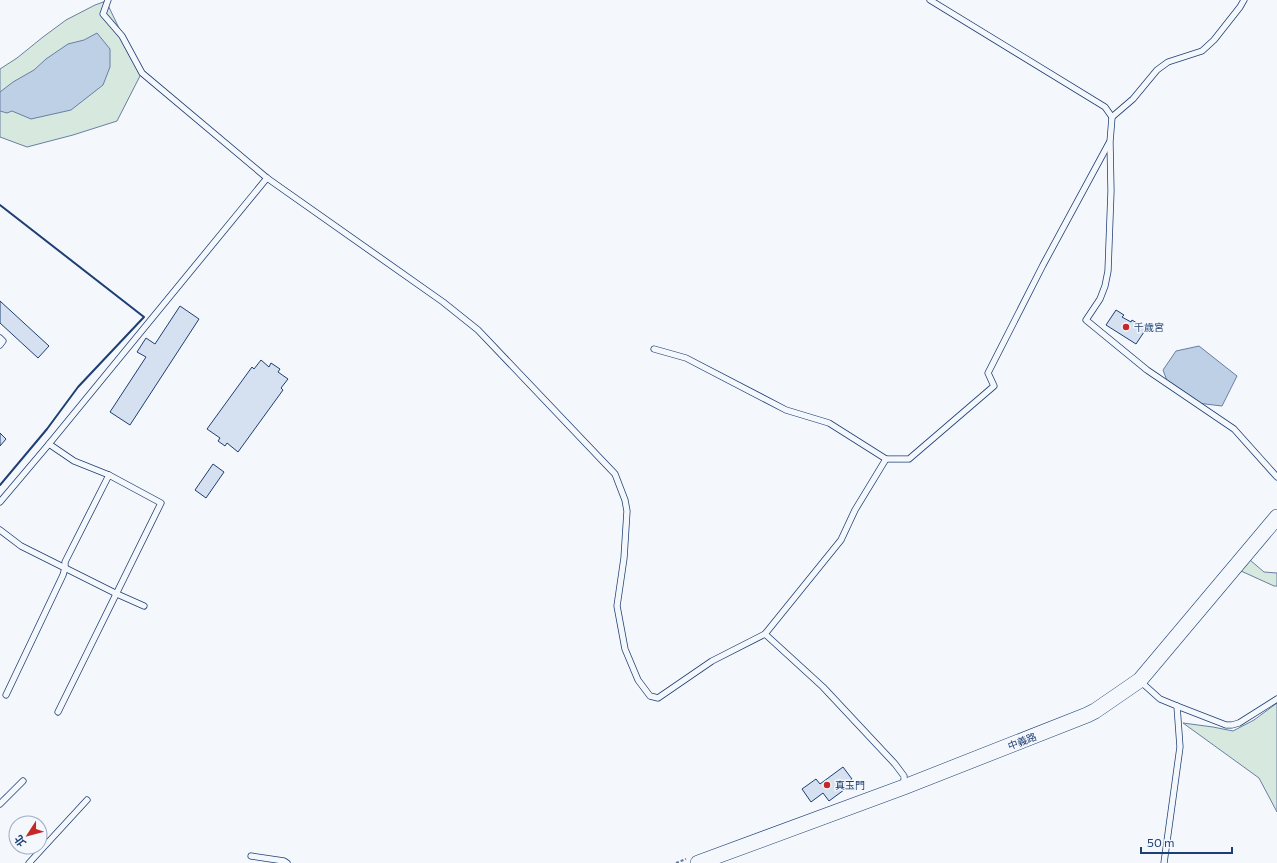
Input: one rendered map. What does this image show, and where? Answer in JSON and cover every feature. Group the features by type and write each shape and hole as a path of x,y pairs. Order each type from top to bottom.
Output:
{"street":[{"name":"中義路","path":"698,863 904,787 1095,711 1140,680 1277,517"}],"lane":[{"path":"108,0 103,14 122,36 142,73 267,178 443,302 478,330 615,474 625,500 627,511 624,558 617,606 626,649 638,680 650,696 658,698 712,661 765,634 841,540 855,510 886,459"},
{"path":"930,0 1106,107 1112,117 1110,142 1111,191 1108,271 1105,286 1100,299 1086,320 1146,370 1234,429 1277,477"},
{"path":"1112,117 1133,99 1157,70 1168,62 1202,51 1214,40 1244,0"},
{"path":"654,349 686,358 786,410 829,424 886,459 909,459 994,386 988,373 1043,265 1110,142"},
{"path":"0,502 50,444 267,178"},
{"path":"0,338 3,341 0,345"},
{"path":"50,444 74,461 109,475 161,503 58,712"},
{"path":"6,695 62,575 65,562 109,475"},
{"path":"0,530 21,546 116,594 144,606"},
{"path":"765,634 823,687 895,764 904,776 904,787"},
{"path":"1140,680 1160,699 1226,725 1239,723 1277,699"},
{"path":"1164,863 1180,747 1177,706"},
{"path":"0,804 23,781"},
{"path":"29,863 87,800"},
{"path":"251,856 284,861 286,863"}],"shaded area":[{"path":"106,1 141,74 117,121 73,135 27,147 0,137 0,69 17,58 66,20"},
{"path":"1250,560 1264,572 1277,573 1277,586 1241,571"},
{"path":"1277,703 1277,812 1259,778 1183,723 1233,731 1254,720"}],"water":[{"path":"97,33 110,49 110,67 103,85 71,110 31,119 12,111 7,113 0,111 0,92 13,82 34,70 46,59 68,44 84,40"},
{"path":"1199,346 1237,376 1222,406 1197,403 1169,386 1163,370 1176,351"}],"building":[{"path":"0,301 49,346 38,358 0,323"},
{"path":"180,306 199,319 130,425 110,412 146,357 137,352 146,338 155,344"},
{"name":"千歲宮","path":"1116,310 1124,315 1122,317 1131,322 1132,320 1146,329 1136,344 1106,325"},
{"path":"261,360 269,367 271,363 280,369 278,372 288,379 281,388 283,390 238,452 227,443 225,446 218,441 220,438 207,429 252,367 254,369"},
{"path":"0,433 6,439 0,446"},
{"path":"213,464 224,472 206,498 195,490"},
{"name":"真玉門","path":"843,767 852,779 846,783 848,787 829,801 823,793 811,802 802,789 816,779 820,784"}],"wall":[{"path":"0,205 144,317 78,387 47,429 0,485"}],"place":[{"name":"千歲宮","path":"1126,327"},
{"name":"真玉門","path":"827,785"}]}
